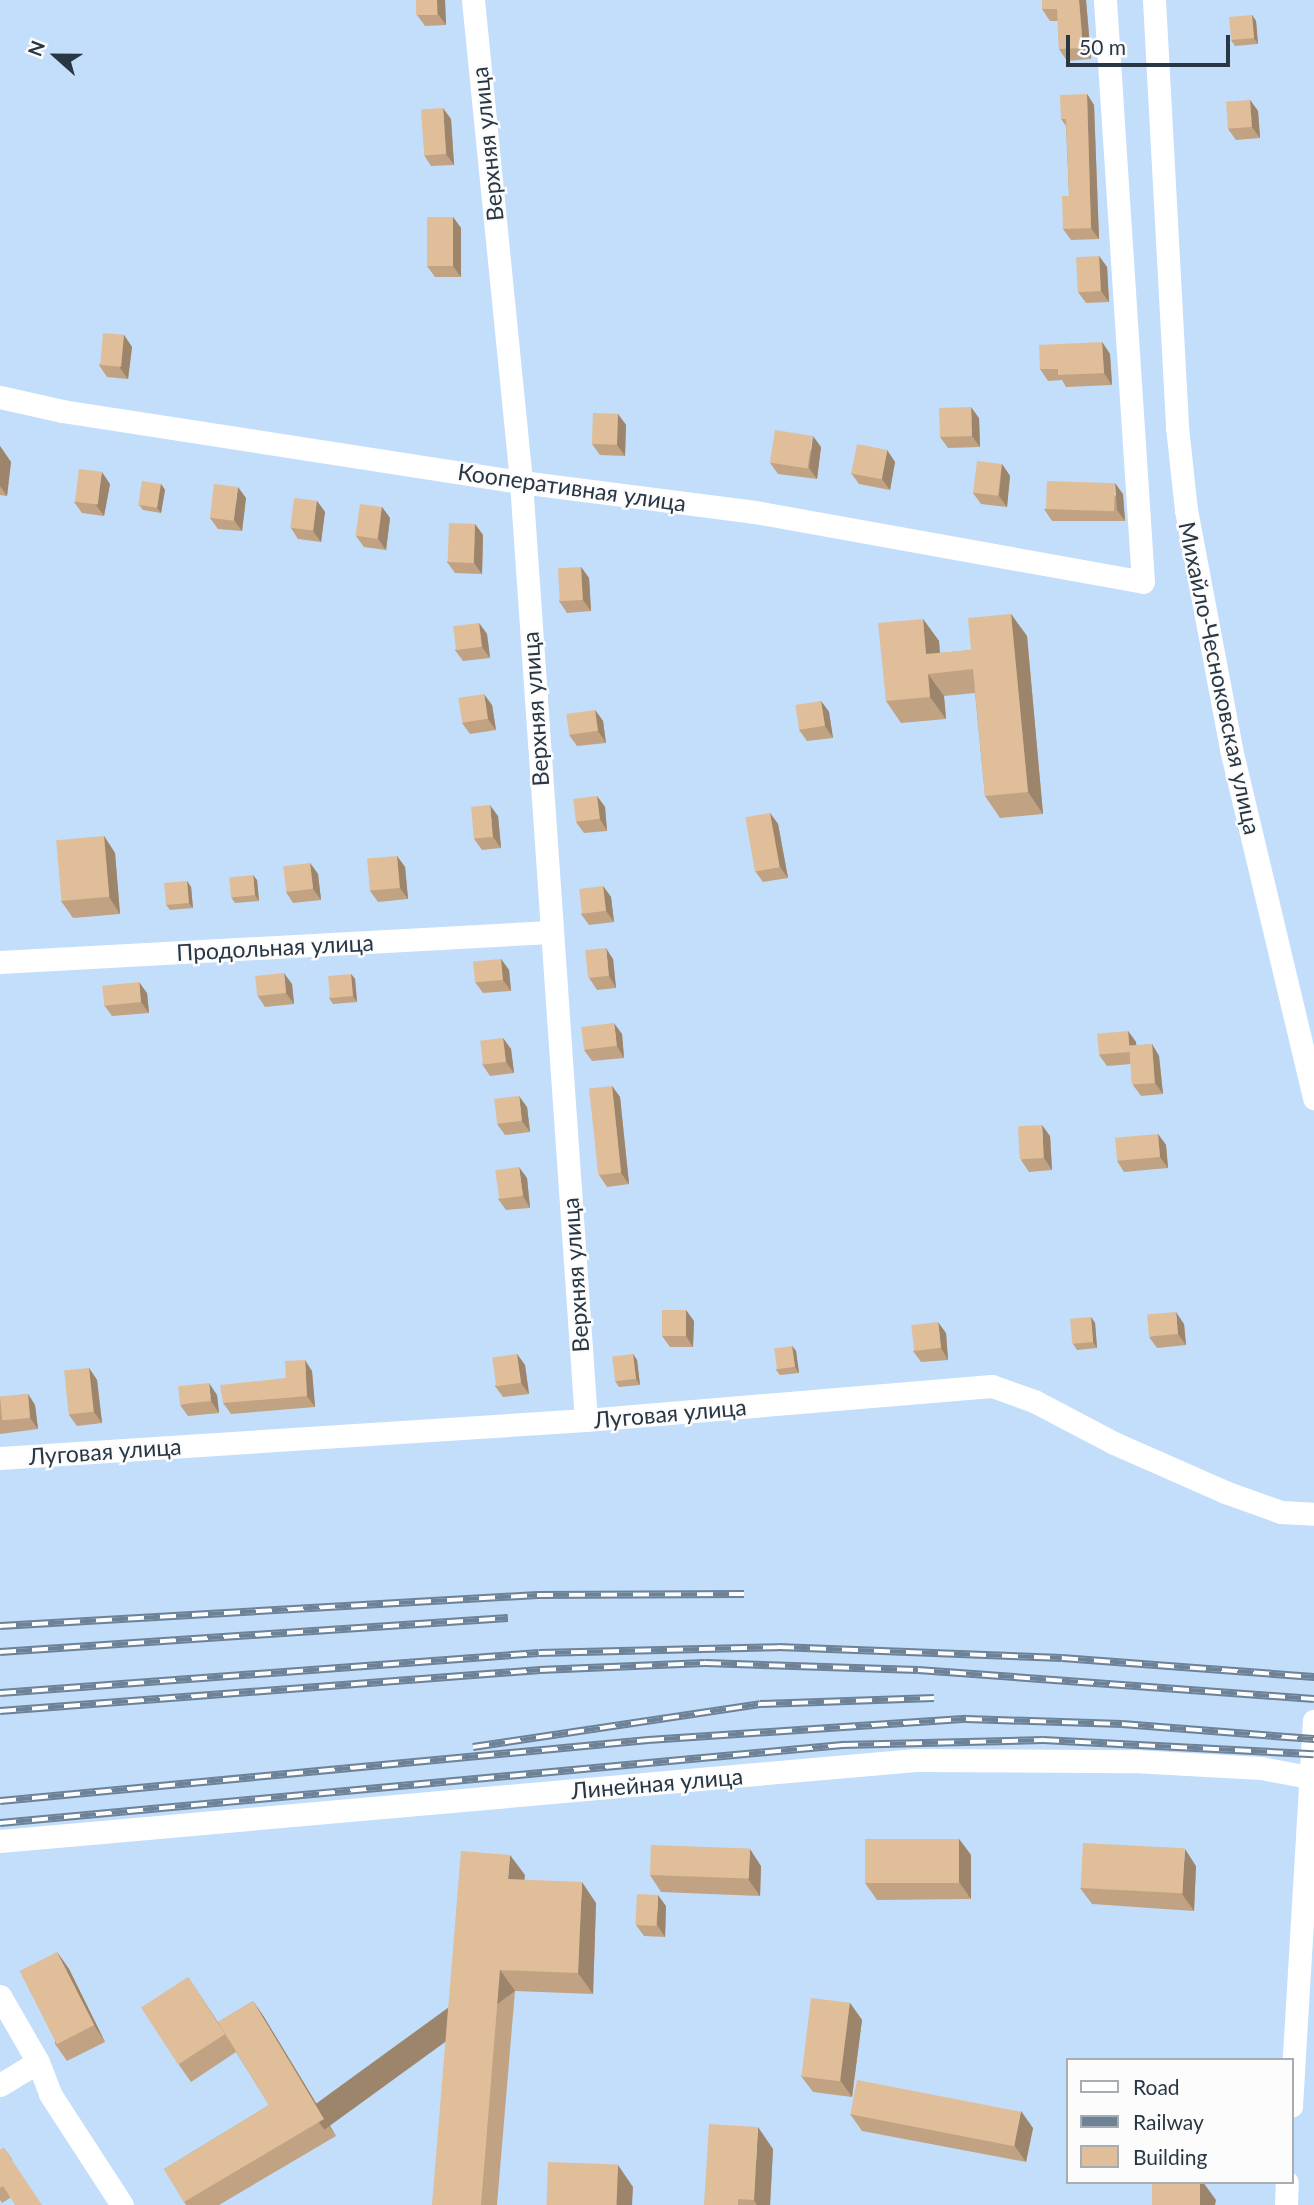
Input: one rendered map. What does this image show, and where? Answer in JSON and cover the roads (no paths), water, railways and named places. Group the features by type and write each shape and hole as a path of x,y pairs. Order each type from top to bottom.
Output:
{"street":[{"name":"Верхняя улица","path":"473,0 521,482 550,932 586,1420"},
{"name":"Кооперативная улица","path":"0,397 62,411 521,482 755,512 1143,582 1105,0"},
{"name":"Михайло-Чесноковская улица","path":"1154,0 1177,427 1186,510 1228,736 1314,1098"},
{"name":"Продольная улица","path":"0,962 550,932"},
{"name":"Луговая улица","path":"0,1458 586,1420 992,1386 1034,1401 1114,1443 1226,1492 1281,1512 1314,1514"},
{"path":"1293,2071 1314,1721"},
{"name":"Линейная улица","path":"0,1841 915,1760 1133,1761 1261,1768 1314,1778"},
{"path":"0,1996 37,2062 50,2094 122,2205"},
{"path":"0,2085 37,2062"},
{"path":"1286,2205 1287,2184"}],"railway":[{"path":"0,1626 537,1595 744,1594"},
{"path":"0,1652 508,1618"},
{"path":"0,1693 539,1653 778,1647 1062,1658 1314,1677"},
{"path":"0,1711 540,1670 705,1663 918,1670 1314,1699"},
{"path":"473,1747 760,1704 934,1698"},
{"path":"0,1801 648,1740 966,1719 1122,1724 1314,1739"},
{"path":"0,1823 842,1745 1043,1740 1314,1754"}]}
